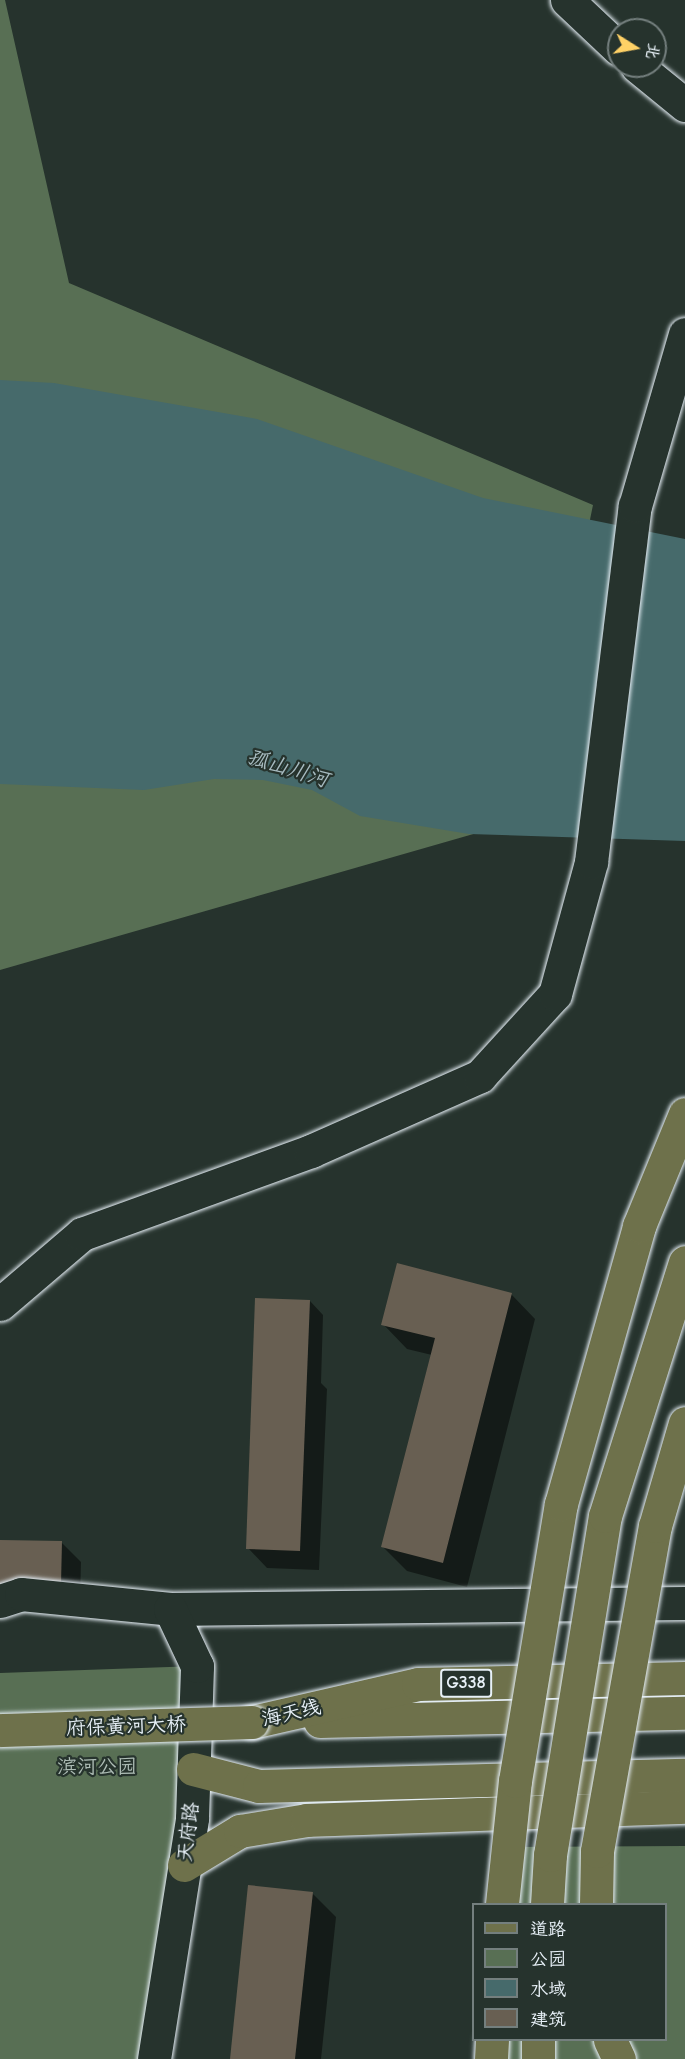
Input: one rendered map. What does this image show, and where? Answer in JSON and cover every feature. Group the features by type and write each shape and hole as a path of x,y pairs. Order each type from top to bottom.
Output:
{"main road":[{"path":"502,1903 515,1781 561,1504 639,1226 685,1114"},
{"path":"547,1903 550,1855 605,1516 685,1262"},
{"path":"596,1903 597,1851 655,1527 685,1423"},
{"name":"海天线","path":"252,1722 418,1684 685,1678"},
{"name":"海天线","path":"252,1722 685,1713"},
{"name":"府保黄河大桥","path":"0,1730 252,1722"},
{"path":"193,1769 259,1786 685,1774"},
{"path":"184,1865 240,1831 307,1820 685,1807"},
{"path":"491,2059 492,2041"},
{"path":"538,2041 538,2059"},
{"path":"611,2041 620,2059"}],"street":[{"path":"567,0 607,38"},
{"path":"652,78 685,105"},
{"path":"0,1304 82,1234 311,1150 480,1076 555,994 591,862 635,506 685,334"},
{"path":"0,1601 21,1594 170,1609 685,1603"},
{"name":"天府路","path":"154,2059 192,1818 197,1666 170,1609"}],"green space":[{"path":"0,0 5,0 69,283 593,505 529,818 0,970"},
{"name":"滨河公园","path":"197,1666 154,2059 0,2059 0,1673"},
{"path":"685,1846 685,2059 490,2059 492,2041 667,2041 667,1903 503,1903 508,1847"}],"water":[{"name":"孤山川河","path":"0,380 54,383 257,419 483,498 685,539 685,841 469,834 360,816 312,790 263,780 214,779 144,790 0,784"}],"building":[{"path":"397,1263 512,1293 443,1563 381,1547 435,1338 381,1325"},
{"path":"255,1298 310,1300 300,1551 246,1549"},
{"path":"0,1540 62,1541 61,1584 0,1584"},
{"path":"248,1885 313,1892 295,2059 230,2059"}]}
